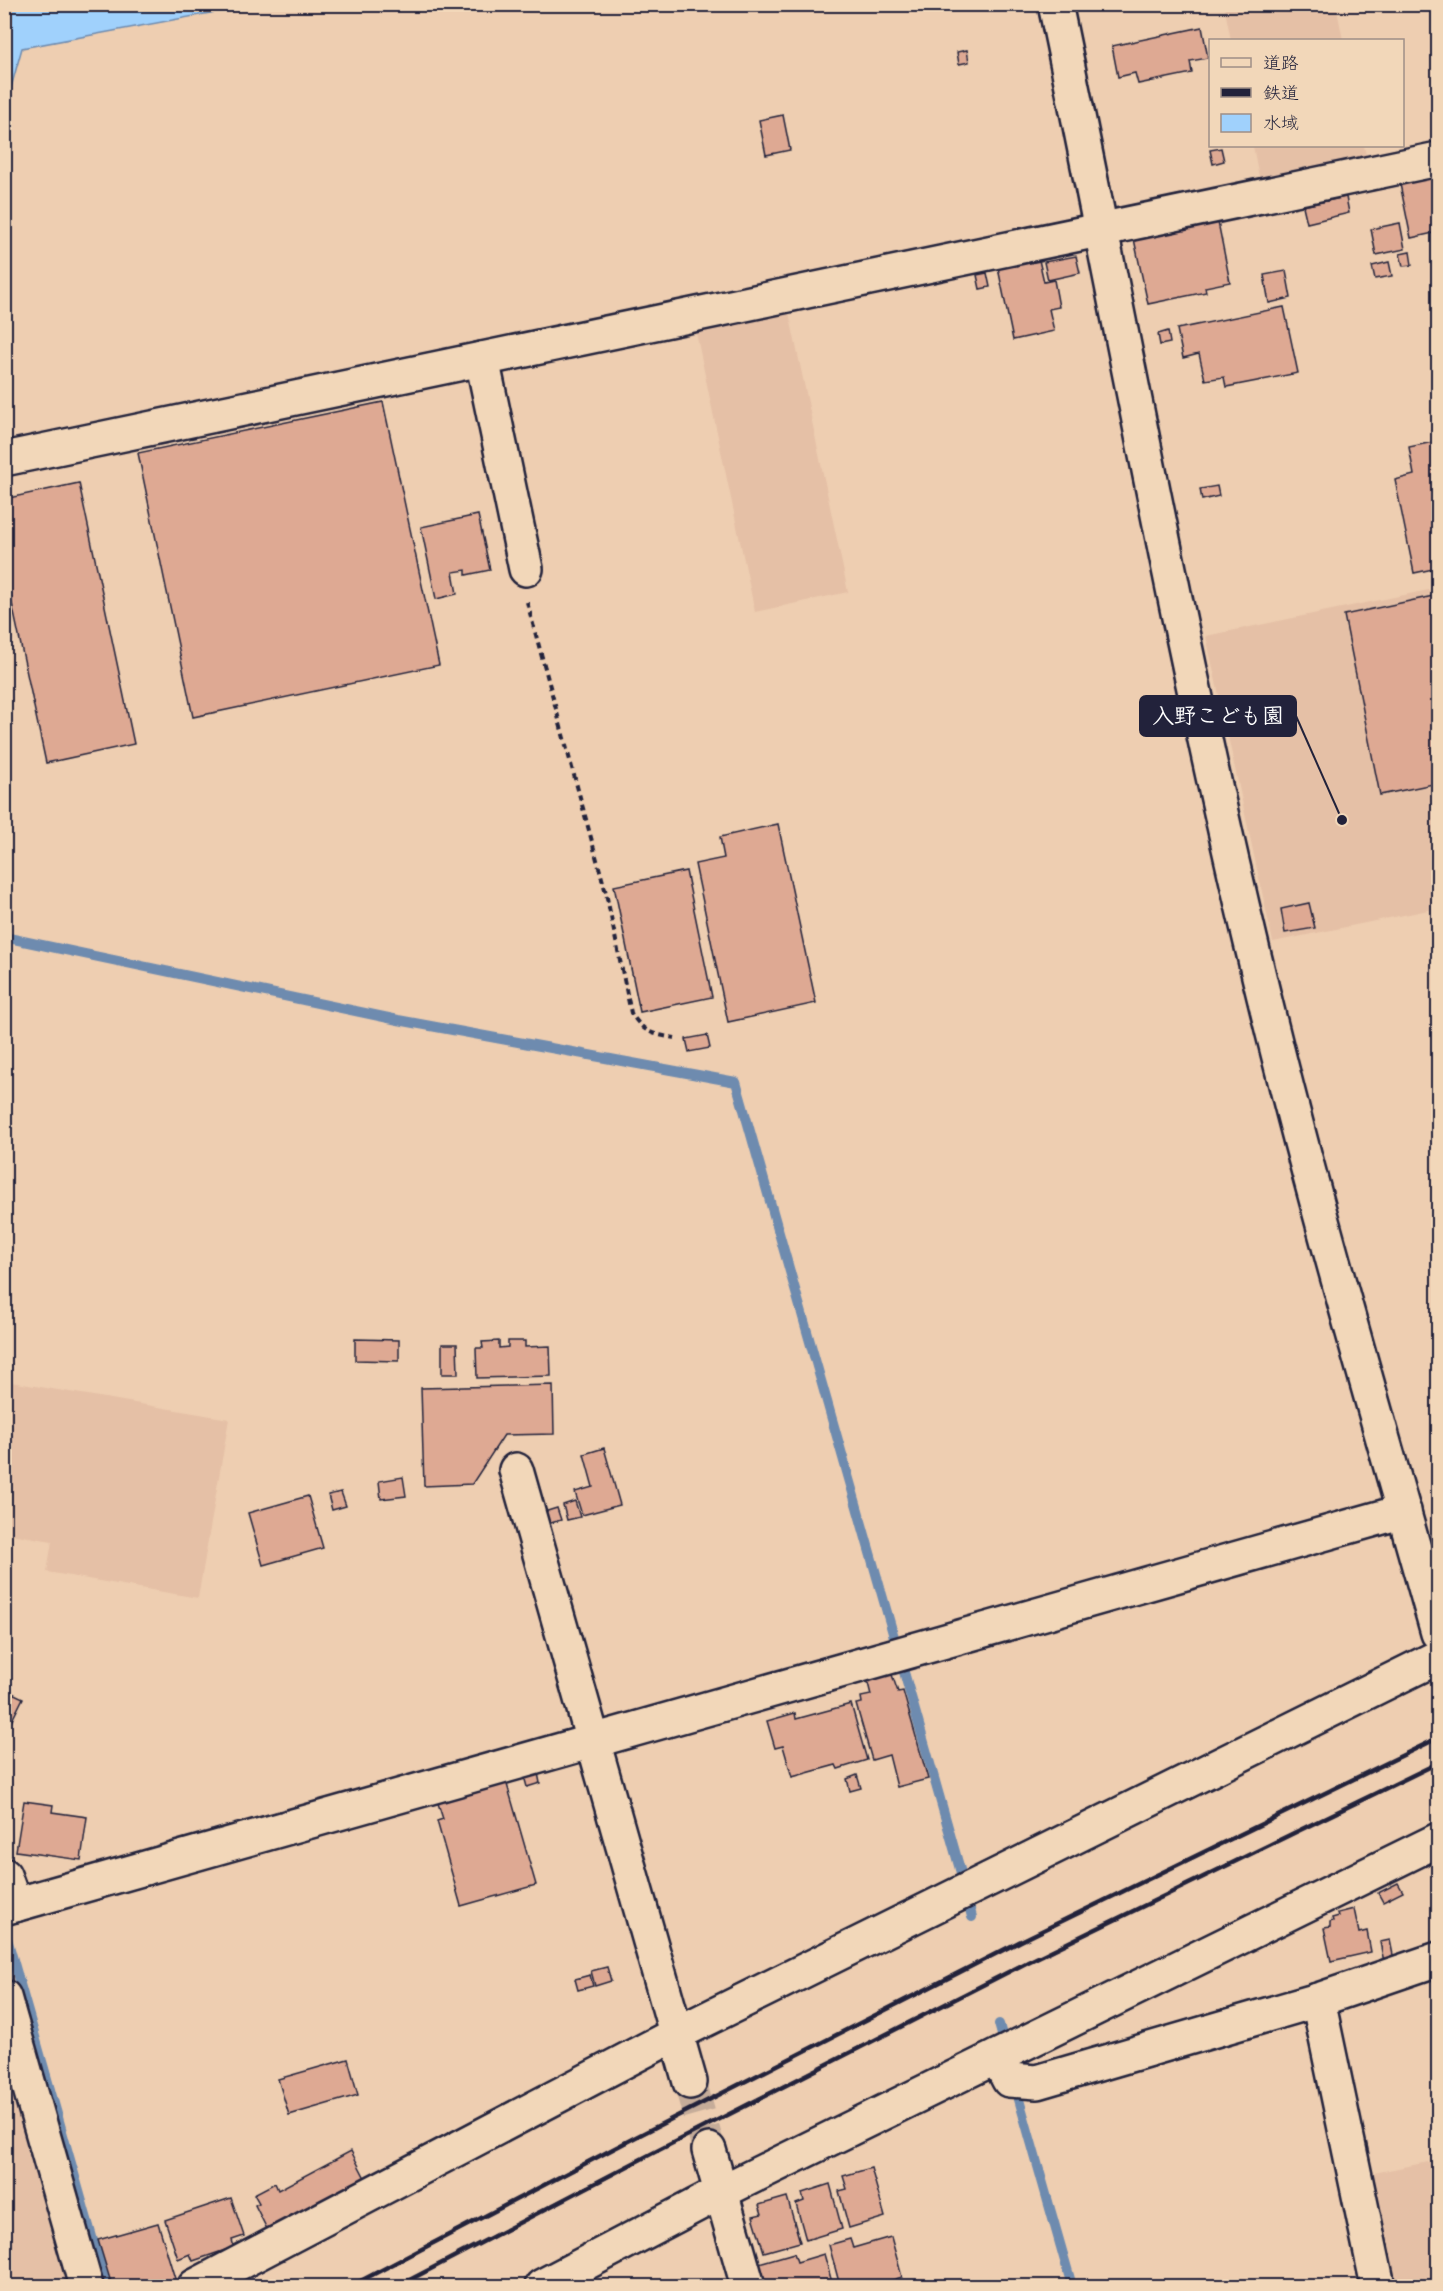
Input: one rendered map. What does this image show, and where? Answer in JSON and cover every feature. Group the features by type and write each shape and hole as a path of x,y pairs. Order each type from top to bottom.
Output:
{"street":[{"path":"1055,4 1204,736 1253,952 1307,1166 1438,1633"},
{"path":"4,459 1438,159"},
{"path":"482,358 526,569"},
{"path":"516,1470 690,2082"},
{"path":"4,1875 10,1907 1404,1511"},
{"path":"195,2286 676,2034 1438,1657"},
{"path":"542,2286 722,2192 1438,1840"},
{"path":"997,2057 1009,2080 1037,2082 1318,2000 1438,1959"},
{"path":"4,1997 87,2286"},
{"path":"1318,2000 1378,2286"},
{"path":"709,2150 748,2286"}],"path":[{"path":"526,569 527,600 606,893 631,1014 639,1026 652,1034 675,1038"}],"shaded area":[{"path":"1224,5 1336,5 1343,39 1231,39"},
{"path":"1253,147 1364,147 1368,165 1261,187"},
{"path":"787,303 848,592 755,612 694,323"},
{"path":"1438,588 1438,908 1273,942 1206,636"},
{"path":"5,1381 229,1419 198,1598 47,1572 52,1541 5,1533"},
{"path":"5,2068 66,2286 5,2286"},
{"path":"1438,2160 1438,2286 1392,2286 1369,2174"}],"water":[{"path":"5,4 254,5 22,48 5,109"}],"building":[{"path":"1202,27 1208,58 1190,61 1192,73 1138,84 1135,73 1118,77 1112,46"},
{"path":"967,50 969,62 959,64 957,52"},
{"path":"783,115 790,150 766,155 759,120"},
{"path":"1221,148 1224,161 1213,164 1210,150"},
{"path":"1438,176 1438,232 1411,238 1400,184"},
{"path":"1346,197 1349,213 1307,223 1303,206"},
{"path":"1218,222 1230,282 1205,287 1206,292 1148,304 1134,239"},
{"path":"1400,223 1405,249 1376,255 1371,229"},
{"path":"1410,252 1412,265 1403,266 1400,254"},
{"path":"1076,256 1080,273 1048,280 1044,262"},
{"path":"1039,260 1044,282 1054,280 1059,307 1049,309 1054,331 1013,340 998,268"},
{"path":"1389,262 1392,276 1375,279 1372,266"},
{"path":"1286,271 1291,298 1269,303 1264,275"},
{"path":"987,273 990,287 980,289 977,275"},
{"path":"1284,307 1298,373 1226,387 1224,377 1205,380 1199,354 1183,358 1177,329"},
{"path":"1168,331 1170,343 1160,345 1158,334"},
{"path":"383,402 439,665 193,717 138,453"},
{"path":"1438,441 1438,568 1414,573 1395,480 1414,475 1409,447"},
{"path":"79,483 134,744 46,763 4,566 4,499"},
{"path":"1217,486 1219,496 1202,500 1200,489"},
{"path":"478,515 490,570 466,575 466,570 453,572 457,594 436,599 421,527"},
{"path":"1438,595 1438,783 1380,795 1344,615"},
{"path":"778,824 816,1003 728,1022 695,864 724,858 720,837"},
{"path":"686,871 712,997 640,1012 614,886"},
{"path":"1309,903 1315,928 1285,933 1281,909"},
{"path":"707,1035 710,1048 689,1052 686,1039"},
{"path":"355,1339 399,1340 399,1361 355,1360"},
{"path":"499,1341 499,1348 508,1347 508,1341 525,1341 525,1347 550,1346 551,1376 477,1378 476,1348 483,1348 482,1342"},
{"path":"442,1344 457,1344 458,1374 442,1374"},
{"path":"553,1385 554,1434 504,1435 472,1484 424,1486 421,1388"},
{"path":"604,1448 620,1505 582,1515 575,1492 593,1487 584,1454"},
{"path":"403,1477 406,1496 381,1499 379,1481"},
{"path":"341,1492 346,1506 332,1510 328,1495"},
{"path":"308,1496 323,1548 263,1565 248,1513"},
{"path":"575,1501 580,1517 567,1520 563,1505"},
{"path":"557,1508 561,1520 544,1525 541,1513"},
{"path":"891,1672 898,1692 903,1691 928,1779 897,1787 889,1755 872,1760 856,1704 862,1703 861,1697 871,1695 867,1679"},
{"path":"4,1689 23,1698 4,1736"},
{"path":"851,1704 867,1760 838,1769 836,1765 792,1777 783,1746 775,1748 767,1721 795,1713 796,1719"},
{"path":"538,1773 540,1783 527,1787 524,1776"},
{"path":"857,1775 861,1788 850,1791 847,1779"},
{"path":"506,1781 536,1885 461,1906 437,1821 443,1819 437,1800"},
{"path":"24,1801 53,1805 52,1812 87,1817 81,1860 16,1851"},
{"path":"1398,1883 1403,1892 1383,1902 1378,1893"},
{"path":"1354,1909 1359,1933 1367,1931 1371,1952 1331,1961 1324,1928 1330,1927 1332,1918 1339,1916 1338,1913"},
{"path":"1390,1940 1394,1960 1384,1962 1380,1942"},
{"path":"607,1967 611,1981 595,1986 591,1971"},
{"path":"590,1975 593,1986 578,1990 575,1979"},
{"path":"348,2059 358,2095 289,2115 278,2079"},
{"path":"351,2151 367,2182 269,2233 255,2205 259,2203 254,2194 275,2183 278,2190"},
{"path":"871,2168 885,2217 849,2228 839,2191 847,2189 843,2176"},
{"path":"830,2184 842,2229 806,2240 796,2204 804,2201 802,2193"},
{"path":"787,2197 800,2242 764,2252 753,2216 762,2214 759,2205"},
{"path":"231,2198 244,2236 232,2240 234,2247 193,2261 190,2254 178,2259 165,2220"},
{"path":"158,2223 176,2282 160,2286 112,2286 98,2240"},
{"path":"891,2237 902,2277 887,2282 889,2286 840,2286 829,2245 850,2239 853,2248"},
{"path":"794,2253 797,2262 824,2254 833,2286 765,2286 759,2263"}],"waterway":[{"path":"4,937 398,1020 736,1082 896,1644"},
{"path":"902,1665 963,1880"},
{"path":"968,1902 972,1917"},
{"path":"4,1928 106,2286"},
{"path":"999,2024 1004,2042"},
{"path":"1018,2096 1072,2286"}],"tunnel":[{"path":"690,2082 709,2150"}],"railway":[{"path":"351,2286 634,2138 1021,1941 1438,1738"},
{"path":"398,2286 1028,1962 1438,1763"}],"place":[{"name":"入野こども園","path":"1342,820"}]}
